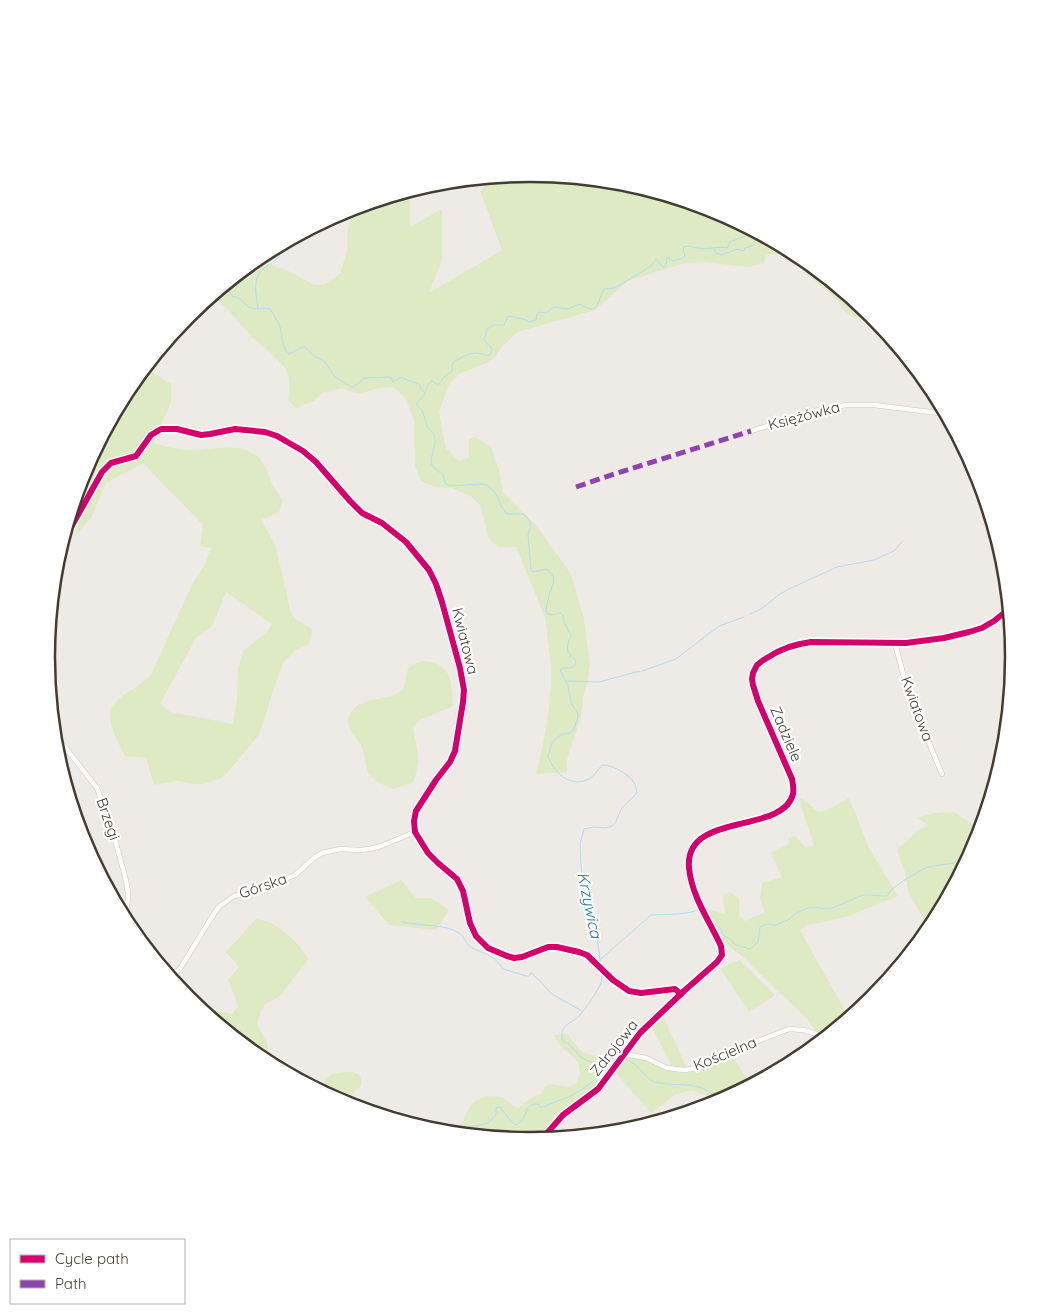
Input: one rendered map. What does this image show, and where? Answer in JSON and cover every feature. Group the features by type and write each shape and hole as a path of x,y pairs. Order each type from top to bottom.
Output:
{"street":[{"name":"Księżówka","path":"751,431 819,410 846,405 874,405 937,413"},
{"name":"Kwiatowa","path":"75,519 102,472 111,463 136,456 151,435 161,429 176,429 201,435 235,429 265,432 277,436 304,451 362,513 382,523 406,542 429,570 436,584 460,668 464,690 456,751 416,811 414,821 415,832"},
{"name":"Zadziele","path":"682,992 717,962 722,955 719,940 695,894 689,867 691,854 695,846 711,832 779,812 793,795 792,779 758,700 752,679 757,666 777,652 800,644 822,641 895,643 929,641 982,628 1003,614"},
{"name":"Kwiatowa","path":"895,643 908,693 942,774"},
{"name":"Brzegi","path":"63,745 97,788 101,797 127,882 127,908"},
{"path":"415,832 428,853 457,879 463,891 473,930 481,942 488,948 514,958 557,946 587,955 610,977 629,990 641,993 675,989 682,992"},
{"name":"Górska","path":"175,973 182,967 215,912 234,896 252,892 295,875 322,853 370,849 415,832"},
{"name":"Zdrojowa","path":"549,1131 563,1115 598,1089 640,1033 682,992"},
{"name":"Kościelna","path":"624,1054 646,1058 667,1068 685,1070 696,1068 729,1052 789,1029 804,1030 817,1035"}],"green space":[{"path":"530,182 592,186 623,191 683,207 712,218 740,231 785,256 774,254 766,255 764,263 749,267 704,262 687,263 628,281 595,310 518,332 487,363 461,373 450,383 446,392 439,412 446,448 459,461 469,458 469,439 476,437 491,447 499,470 503,492 539,529 571,574 584,619 590,663 581,718 567,759 567,772 536,774 548,715 551,665 545,617 516,547 498,547 489,538 480,505 472,497 452,488 436,487 421,481 415,466 414,420 405,397 393,387 379,388 359,394 341,388 322,393 314,401 296,408 288,400 289,381 286,370 217,300 236,284 251,277 259,268 268,264 291,272 314,285 323,285 340,274 347,251 347,233 352,217 410,197 410,227 442,209 442,259 429,293 502,250 480,191 487,184"},
{"path":"798,265 819,280 863,318 848,314 836,299"},
{"path":"150,372 171,384 171,402 153,443 186,450 243,449 258,457 265,466 273,486 283,500 279,512 261,520 275,544 290,610 295,619 312,629 309,644 296,650 283,663 258,736 220,779 203,784 177,781 154,785 146,758 125,756 110,720 111,708 117,701 150,676 193,583 204,566 211,548 200,546 203,525 143,463 106,483 91,518 78,533 73,528 91,475 119,419","holes":["226,592 272,624 267,632 244,650 238,669 237,698 233,724 170,712 160,704 196,638 212,626"]},
{"path":"423,661 433,663 445,670 451,682 453,706 420,720 413,727 418,754 416,773 413,782 394,789 379,782 369,773 362,748 348,725 348,721 352,711 359,705 393,695 402,690 410,667"},
{"path":"802,798 818,812 827,810 849,798 869,848 898,896 846,917 808,925 800,930 846,1012 820,1033 816,1031 806,1018 744,958 725,943 711,923 705,908 725,914 723,895 730,892 739,899 739,916 745,921 765,912 760,898 762,883 782,877 771,853 789,844 788,837 795,836 806,847 814,846 799,799"},
{"path":"954,812 974,825 956,867 925,921 908,892 905,872 897,850 917,831 929,825 917,818 934,813"},
{"path":"401,880 416,898 432,898 449,910 436,930 389,925 365,897"},
{"path":"256,919 264,920 285,933 306,955 308,960 280,996 266,1004 260,1012 258,1026 267,1042 269,1054 216,1013 218,1011 232,1014 238,1006 228,980 239,967 226,952"},
{"path":"739,960 775,995 749,1012 720,969"},
{"path":"663,1017 687,1068 673,1068 652,1028"},
{"path":"568,1034 583,1052 599,1056 603,1061 604,1070 599,1081 584,1096 560,1111 543,1132 499,1131 459,1127 471,1105 480,1098 501,1097 518,1108 529,1099 541,1094 546,1086 550,1084 567,1087 576,1084 579,1075 577,1061 557,1042 554,1035"},
{"path":"731,1054 747,1079 709,1097 693,1090 676,1094 651,1113 616,1073 626,1056 680,1073 696,1071"},
{"path":"352,1072 358,1074 361,1079 361,1086 353,1092 351,1097 348,1096 325,1085 324,1079 332,1074"}],"waterway":[{"name":"Krzywica","path":"601,967 597,937 582,882 580,844 584,829 594,827 606,828 615,823 622,808 637,793 635,786 633,781 623,772 610,766 602,765 594,775 580,782 566,779 551,763 548,756 552,743 562,734 570,733 574,729 578,714 571,703 568,686 560,670 572,667 576,662 568,650 571,635 564,622 563,615 560,613 551,615 546,612 554,581 552,575 546,569 533,572 531,569 528,535 531,523 524,514 507,514 494,492 487,486 481,484 450,486 446,484 443,475 432,466 434,434 428,428 422,410 416,404 425,393 427,386 432,381 439,384 451,372 452,364 457,360 475,353 490,355 492,349 484,340 487,329 494,325 504,325 509,316 529,322 536,320 537,313 546,313 554,307 568,309 580,304 586,308 594,308 604,289 615,288 651,266 656,259 663,267 666,264 667,257 673,261 683,258 685,255 684,247 727,248 730,242 748,235"},
{"path":"714,249 716,253 721,255 738,249 744,251 745,248 754,245 755,239"},
{"path":"258,308 256,298 257,278 263,269 279,257 279,254"},
{"name":"Krzywica","path":"229,290 232,296 241,299 249,307 254,309 270,309 280,327 284,345 289,354 305,347 315,357 325,362 335,377 352,388 365,378 391,377 393,382 402,377 420,385 424,392"},
{"path":"750,614 761,609 789,589 837,567 874,560 894,551 903,541"},
{"path":"642,671 676,659 719,626 744,617"},
{"path":"567,681 599,682 640,671"},
{"path":"712,922 721,929 724,936 736,945 750,949 758,942 760,927 767,924 776,925 811,907 830,909 863,895 887,896 892,889 903,881 927,867 958,862"},
{"path":"601,959 651,915 700,911"},
{"path":"402,922 454,930 461,935 470,947 492,958 503,969 526,976 529,976 531,973 552,994 582,1011"},
{"name":"Krzywica","path":"466,1128 488,1123 496,1115 496,1108 500,1107 515,1125 523,1120 529,1107 538,1104 540,1107 566,1098 582,1089 597,1077 602,1067 583,1058 563,1041 562,1031 584,1010 601,983 602,971"},
{"path":"599,1074 602,1074 618,1057"},
{"path":"625,1059 634,1064 648,1078 655,1082 702,1088 714,1095"}],"marked path":[{"path":"576,487 751,431"}],"cycle path":[{"path":"75,519 102,472 111,463 136,456 151,435 161,429 177,429 201,435 235,429 265,432 277,436 303,451 316,462 362,513 382,523 406,542 429,570 436,584 460,668 464,690 463,702 455,751 450,762 416,811 414,821 415,832 428,853 457,879 463,891 470,923 476,936 488,948 514,958 522,957 548,947 579,952 587,955 613,980 629,991 641,993 675,989 681,994"},
{"path":"549,1131 563,1115 598,1089 640,1033 717,962 722,955 721,946 702,908 691,879 689,868 692,850 702,838 717,830 772,815 785,807 793,794 792,779 758,701 753,685 753,673 757,665 777,652 800,644 811,642 906,643 944,638 982,628 1003,614"}]}
